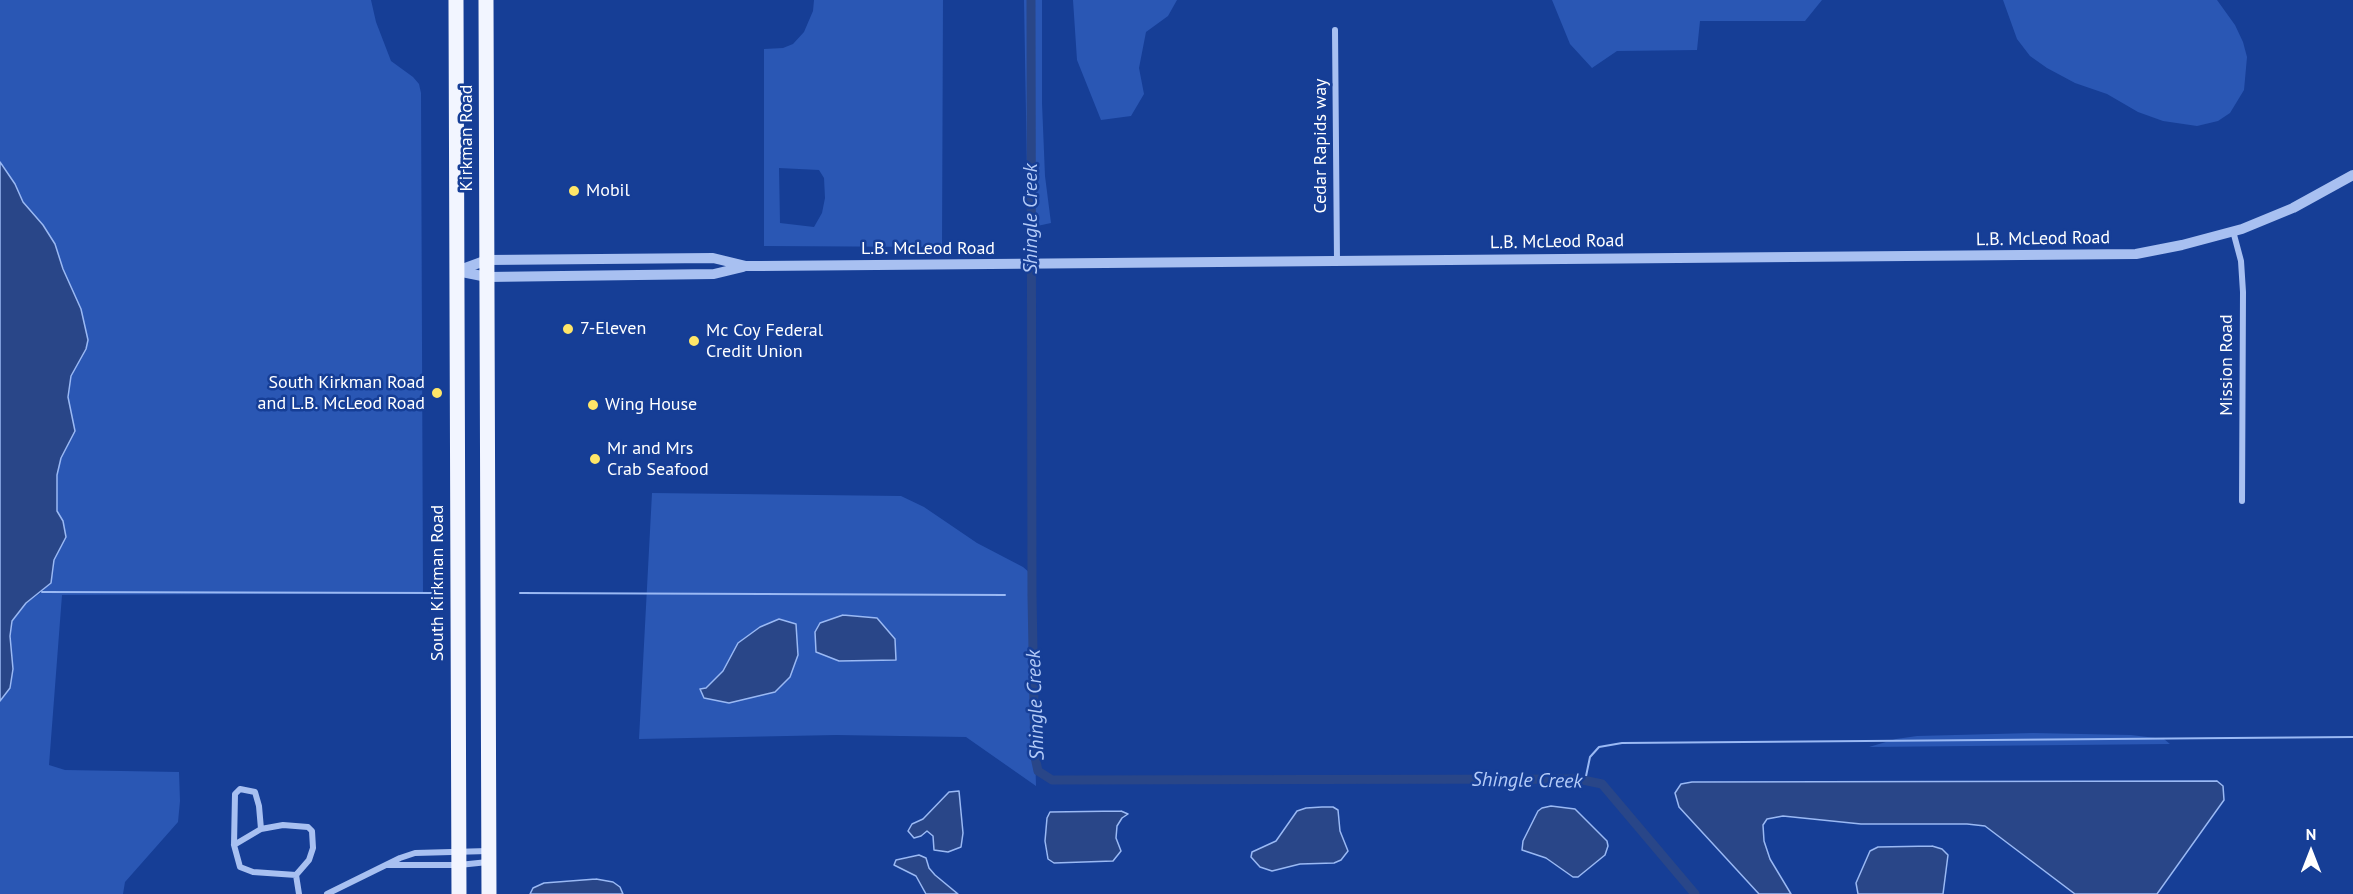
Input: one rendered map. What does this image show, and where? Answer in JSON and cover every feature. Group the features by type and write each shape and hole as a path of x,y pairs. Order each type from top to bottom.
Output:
{"main road":[{"name":"Kirkman Road","path":"456,0 457,271"},
{"name":"Kirkman Road","path":"486,0 487,277"},
{"name":"South Kirkman Road","path":"457,271 459,894"},
{"path":"487,277 489,894"}],"street":[{"name":"Cedar Rapids way","path":"1335,30 1337,261"},
{"name":"L.B. McLeod Road","path":"457,271 487,277 714,274 746,266 2125,255 2182,245 2233,231 2293,208 2353,175"},
{"name":"Mission Road","path":"2233,231 2241,261 2243,292 2242,501"},
{"name":"L.B. McLeod Road","path":"457,271 487,260 713,258 746,266"},
{"path":"261,829 255,792 240,789 235,794 234,845 240,867 253,872 296,875"},
{"path":"234,845 261,829 283,825 302,825 312,831 313,848 309,860 296,875 299,894"},
{"path":"327,894 415,853 459,858 489,856"},
{"path":"386,865 489,856"}],"shaded area":[{"path":"0,0 371,0 376,22 391,61 413,77 419,84 421,93 423,593 62,595 49,765 65,770 179,772 178,822 125,882 123,894 0,894 0,701 10,688 13,669 10,636 12,621 26,603 42,592 53,574 54,560 66,537 63,521 57,511 57,475 61,458 75,431 68,397 71,376 86,349 55,244 43,225 23,202 15,184 0,162"},
{"path":"814,0 943,0 942,247 764,246 764,49 783,48 793,44 804,32 813,11","holes":["779,168 819,170 824,178 825,198 822,213 814,227 780,223"]},
{"path":"1024,0 1042,0 1042,103 1045,176 1051,223 1028,228"},
{"path":"1073,0 1177,0 1168,16 1146,32 1139,68 1144,94 1131,116 1101,120 1077,60"},
{"path":"1552,0 1822,0 1805,21 1700,21 1697,50 1617,51 1592,68 1570,44"},
{"path":"2003,0 2217,0 2235,25 2243,42 2247,57 2244,90 2230,113 2218,121 2197,126 2163,121 2138,112 2107,94 2075,83 2030,56 2017,39"},
{"path":"0,162 15,184 23,202 43,225 55,244 63,269 81,309 88,340 86,349 71,376 68,397 75,431 61,458 57,475 57,511 63,521 66,537 54,560 51,583 26,603 12,621 10,636 13,669 10,688 0,701"},
{"path":"652,493 901,496 924,507 977,543 1023,567 1030,573 1036,786 966,737 836,735 639,739"},
{"path":"843,615 877,618 895,639 896,660 839,661 816,652 815,632 820,623"},
{"path":"779,619 796,624 798,655 790,677 775,692 729,703 704,698 700,689 706,688 723,671 738,643 760,627"},
{"path":"2033,733 2131,735 2164,739 2170,744 1869,747 1917,736"},
{"path":"2217,781 2223,786 2224,800 2157,894 2075,894 1985,826 1861,824 1783,816 1767,819 1763,825 1764,841 1770,859 1791,894 1759,894 1679,807 1675,793 1681,784 1692,782"},
{"path":"959,791 963,833 961,847 948,852 934,850 933,836 927,831 914,838 908,831 912,824 923,819 949,792"},
{"path":"1551,806 1575,809 1607,841 1605,855 1578,877 1573,877 1546,858 1522,850 1523,841 1538,811"},
{"path":"1333,807 1338,810 1340,831 1348,851 1341,860 1334,863 1300,864 1272,871 1260,867 1251,857 1252,852 1276,841 1297,811 1306,808"},
{"path":"1121,811 1128,814 1117,826 1116,838 1121,851 1113,861 1054,863 1048,859 1045,841 1047,818 1050,812"},
{"path":"1932,846 1942,849 1948,855 1943,894 1858,894 1856,883 1870,851 1878,847"},
{"path":"919,855 926,858 929,868 935,875 958,894 926,894 916,876 894,865 896,860"},
{"path":"596,879 613,882 620,887 623,894 530,894 533,888 544,883"}],"waterway":[{"name":"Shingle Creek","path":"1031,0 1032,596 1035,757 1038,771 1052,780 1578,779 1602,784 1695,894"},
{"path":"42,592 437,593"},
{"path":"520,593 1005,595"},
{"path":"1585,781 1590,757 1599,747 1622,743 2353,737"}],"place":[{"name":"Mobil","path":"574,191"},
{"name":"7-Eleven","path":"568,329"},
{"name":"Mc Coy Federal Credit Union","path":"694,341"},
{"name":"South Kirkman Road and L.B. McLeod Road","path":"437,393"},
{"name":"Wing House","path":"593,405"},
{"name":"Mr and Mrs Crab Seafood","path":"595,459"}]}
